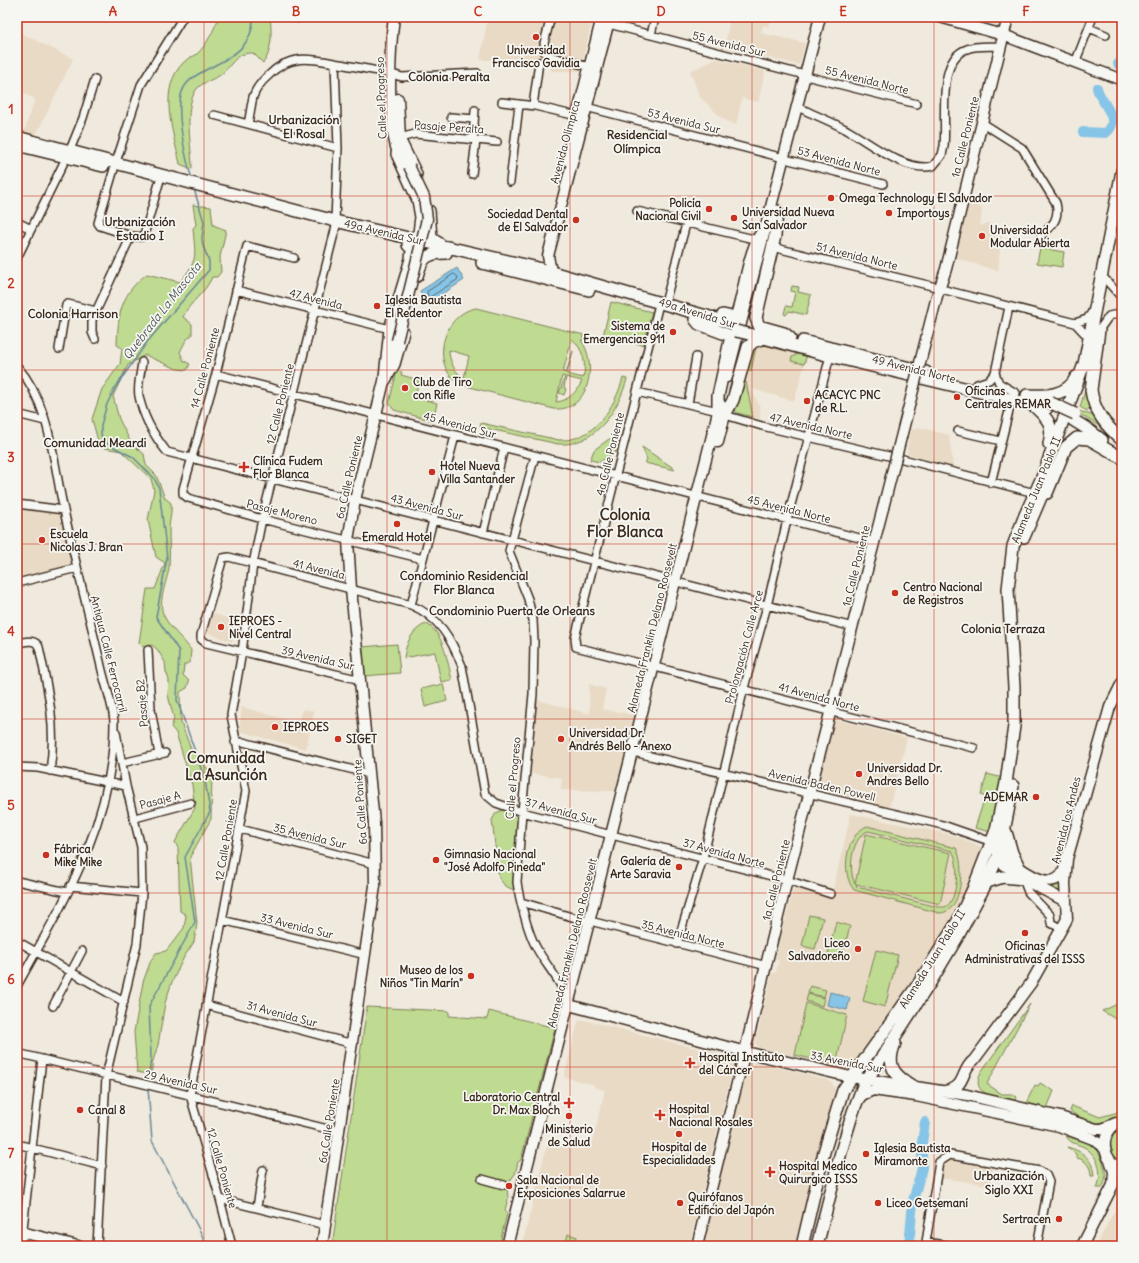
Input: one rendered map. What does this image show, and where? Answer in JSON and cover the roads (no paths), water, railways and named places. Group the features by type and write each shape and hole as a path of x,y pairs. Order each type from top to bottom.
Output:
{"main road":[{"name":"49a Avenida Sur","path":"17,137 68,154 413,243 534,267 750,331"},
{"path":"385,380 390,328 411,259 413,243 419,233 425,230 430,213 425,195 400,140"},
{"name":"49a Avenida Sur","path":"17,145 68,154"},
{"path":"397,154 418,200 425,230 431,238 445,250"},
{"name":"49a Avenida Sur","path":"115,166 160,180 190,185"},
{"name":"Alameda Juan Pablo II","path":"803,1246 843,1097 851,1077 920,983 961,915 994,850 1004,835 1016,765 1020,720 1015,606 1016,570 1022,540 1080,376 1090,339 1122,171"},
{"name":"Alameda Juan Pablo II","path":"817,1246 841,1152 857,1101 865,1082 958,938 987,882 1006,783 1014,726 1014,687 1008,589 1013,546 1038,494 1089,371 1099,330 1106,280 1122,208"},
{"path":"777,211 772,247 756,319 759,326 784,332 790,338"},
{"path":"722,413 718,396 731,336 700,324 696,316 704,310 730,317 736,316 758,240 767,224"},
{"name":"49a Avenida Sur","path":"445,250 662,305"},
{"path":"385,380 394,364 423,260 432,254 445,250"},
{"path":"411,259 416,255 420,256 423,260"},
{"path":"1099,330 1091,390 1092,398 1103,421 1122,441"},
{"name":"49 Avenida Norte","path":"750,331 790,338 898,369 1048,405 1074,417 1100,433"},
{"name":"49 Avenida Norte","path":"750,331 764,338 830,356 898,369"},
{"path":"722,413 733,400 748,347 752,342 764,338"},
{"path":"1022,398 1054,394 1070,386 1074,381 1090,339"},
{"name":"49 Avenida Norte","path":"930,377 977,384 1022,398"},
{"path":"1022,398 1046,417 1051,429 1038,494 1048,492 1066,447 1073,440 1083,437 1090,439 1122,458"},
{"path":"1100,433 1122,441"},
{"path":"1100,433 1122,458"},
{"path":"1004,835 1019,867"},
{"path":"987,882 1003,877 1023,879"},
{"path":"900,1030 891,1054 891,1065 899,1078 914,1086"},
{"path":"814,1246 845,1125 856,1093 865,1082"}],"street":[{"path":"160,180 142,238 100,226 98,223 142,85 183,17"},
{"name":"Calle el Progreso","path":"394,17 392,124 397,154 420,187 427,208 426,225 413,243"},
{"name":"Calle el Progreso","path":"399,17 394,74 400,140 407,167"},
{"path":"551,17 544,43 545,53 550,56 590,67"},
{"path":"651,35 655,17"},
{"name":"Alameda Franklin Delano Roosevelt","path":"514,1246 592,922 635,752 722,413 777,211 786,159 802,109 820,17"},
{"name":"Alameda Franklin Delano Roosevelt","path":"722,413 767,224 826,17"},
{"path":"940,17 1003,36 1122,80"},
{"name":"1a Calle Poniente","path":"697,1246 746,1052 787,880 832,712 1008,17"},
{"path":"1075,63 1093,17"},
{"name":"Avenida Olímpica","path":"534,267 543,251 577,116 583,107 590,67 605,20"},
{"name":"Avenida Olímpica","path":"551,272 548,256 605,20"},
{"name":"55 Avenida Sur","path":"605,20 651,35 808,76"},
{"path":"1089,28 1106,35"},
{"path":"802,109 846,130 893,158 919,166 933,166 942,155 944,146 946,81 952,59 959,52 967,48 1001,46"},
{"path":"248,124 254,97 260,82 275,69 288,61 304,59 335,63 394,74 402,77 477,73"},
{"path":"533,106 539,62"},
{"name":"12 Calle Poniente","path":"232,1246 190,1094 240,829 246,787 231,715 242,652 253,564 262,519 315,311 335,223 338,148 335,63"},
{"name":"55 Avenida Norte","path":"808,76 917,104"},
{"path":"17,258 68,154 83,118 95,79"},
{"path":"502,102 533,106 577,116"},
{"path":"510,182 520,104"},
{"name":"53 Avenida Sur","path":"583,107 786,159"},
{"path":"472,174 475,110"},
{"path":"214,115 338,148"},
{"path":"451,117 474,119"},
{"path":"981,122 1022,148 1056,203 1058,211 1057,218 1041,236"},
{"name":"Pasaje Peralta","path":"400,140 415,134 497,142"},
{"name":"53 Avenida Norte","path":"786,159 883,184"},
{"path":"637,211 686,224 758,240"},
{"path":"17,222 32,229"},
{"name":"4a Calle Poniente","path":"582,649 576,646 574,641 638,392 686,224"},
{"path":"95,339 92,332 92,326 96,311 131,236"},
{"name":"6a Calle Poniente","path":"322,1246 366,955 373,902 375,864 370,774 351,589 348,540 355,500 394,341 413,243"},
{"name":"14 Calle Poniente","path":"183,494 183,489 216,374 247,246 294,258"},
{"name":"51 Avenida Norte","path":"772,247 938,291 1076,323"},
{"path":"1106,280 1122,298"},
{"name":"47 Avenida","path":"236,290 315,311 390,328"},
{"name":"1a Calle Poniente","path":"920,364 940,297 938,291"},
{"path":"59,349 66,305 68,304 96,311"},
{"path":"977,384 989,380 994,373 1009,307"},
{"path":"1090,339 1076,323 1090,317 1095,307"},
{"path":"1099,330 1109,316 1122,313"},
{"name":"Prolongación Calle Arce","path":"677,944 703,858 744,688 767,606 787,520 830,356"},
{"path":"688,404 696,357"},
{"name":"43 Avenida Sur","path":"142,362 139,380 139,396 144,413 158,441 167,452 853,627"},
{"path":"920,364 930,377 914,386 898,369 920,364"},
{"name":"Antigua Calle Ferrocarril","path":"17,366 33,388 45,421 77,568 114,722 108,783 103,807 92,841 36,952 17,986"},
{"path":"991,482 1001,441 1022,398 999,383 994,373"},
{"name":"45 Avenida Sur","path":"216,374 294,395 377,414 455,436 700,498"},
{"name":"1a Calle Poniente","path":"880,520 887,509 896,458 914,386"},
{"name":"47 Avenida Norte","path":"638,392 808,437 1038,494"},
{"path":"17,414 45,421"},
{"path":"958,430 1001,441"},
{"path":"410,605 455,436"},
{"path":"483,533 504,448"},
{"path":"513,540 535,456"},
{"name":"Pasaje Moreno","path":"183,494 188,498 262,519 423,559"},
{"name":"45 Avenida Norte","path":"700,498 875,542"},
{"path":"17,504 64,510"},
{"name":"Calle el Progreso","path":"513,540 509,551 528,599 534,641 533,694 517,882 521,902 535,946 565,991 572,1006"},
{"name":"41 Avenida","path":"201,640 201,635 223,558 229,557 410,605 424,611 440,625 454,646 462,666 485,794"},
{"path":"17,583 77,568"},
{"name":"39 Avenida Sur","path":"201,640 206,643 361,680"},
{"path":"17,643 32,641 39,647 52,711 53,745 50,771"},
{"name":"41 Avenida Norte","path":"582,649 744,688 974,748"},
{"name":"Pasaje B2","path":"122,763 162,754 151,709 148,650"},
{"name":"Avenida los Andes","path":"972,1096 968,1084 969,1072 974,1060 1031,983 1067,919 1065,901 1067,859 1110,707 1122,683"},
{"path":"96,1246 102,1166 106,1076 137,944 142,893 142,859 135,818 126,786 114,722"},
{"path":"236,742 243,742 370,774"},
{"name":"Avenida Baden Powell","path":"635,752 943,825 994,850 1038,879 1053,881 1062,876 1067,859"},
{"path":"17,766 126,786"},
{"name":"37 Avenida Sur","path":"485,794 496,803 522,812 614,836"},
{"name":"Pasaje A","path":"135,818 191,803"},
{"name":"35 Avenida Sur","path":"240,829 375,864"},
{"name":"37 Avenida Norte","path":"614,836 787,880 831,894"},
{"path":"994,850 1023,879 1065,901"},
{"path":"1023,879 1028,892 1050,914 1051,923 1062,929"},
{"path":"17,881 68,889 142,893"},
{"path":"521,902 592,922"},
{"name":"33 Avenida Sur","path":"222,920 366,955"},
{"name":"35 Avenida Norte","path":"592,922 767,966"},
{"path":"17,941 124,1002"},
{"path":"53,1006 82,951"},
{"name":"31 Avenida Sur","path":"206,1005 352,1044"},
{"name":"Alameda Franklin Delano Roosevelt","path":"507,1246 572,1006"},
{"name":"33 Avenida Sur","path":"572,1006 746,1052 851,1077 865,1082 914,1086 972,1096 1060,1117 1096,1129 1102,1129 1119,1122"},
{"name":"29 Avenida Sur","path":"17,1053 106,1076 190,1094 340,1132"},
{"path":"20,1237 42,1059"},
{"name":"Avenida los Andes","path":"944,1091 957,1087 963,1079 969,1063 974,1060"},
{"path":"963,1079 981,1110"},
{"name":"33 Avenida Sur","path":"857,1101 867,1092 878,1090 981,1110 1072,1130 1093,1138 1105,1149"},
{"path":"1082,1246 1113,1185 1114,1172 1105,1149 1107,1135 1119,1122"},
{"path":"17,1144 102,1166"},
{"path":"950,1246 925,1244 939,1162 950,1155 1040,1171 1046,1174 1049,1182 1038,1246"},
{"path":"1110,1160 1122,1169"},
{"path":"257,1206 263,1170"},
{"path":"482,1179 504,1185"},
{"path":"1090,1246 1122,1182"},
{"path":"220,1199 257,1206 325,1225"},
{"path":"20,1237 58,1246"},
{"path":"20,1237 78,1246"}],"water":[{"path":"457,268 464,280 427,304 420,291"},
{"path":"830,992 850,998 847,1010 827,1005"}],"waterway":[{"name":"Quebrada La Mascota","path":"192,179 182,136 180,111 182,92 188,82 197,75 233,55 244,45 251,33 253,17"},
{"path":"1118,64 1122,61"},
{"path":"1083,132 1106,133 1111,128 1112,122 1109,111 1097,88"},
{"name":"Quebrada La Mascota","path":"148,1082 151,1058 149,1006 195,922 185,857 210,812 205,780 177,700 179,651 156,617 167,558 159,488 154,478 133,457 106,443 101,435 101,425 107,404 115,388 147,342 209,270 209,261 203,246 202,238 204,222 194,189"},
{"name":"Quebrada La Mascota","path":"148,1088 152,1141 202,1235 205,1246"},
{"path":"909,1246 913,1201 922,1168 922,1143 925,1122"}],"place":[{"name":"Universidad Francisco Gavidia","path":"536,37"},
{"name":"Omega Technology El Salvador","path":"831,198"},
{"name":"Policía Nacional Civil","path":"709,209"},
{"name":"Importoys","path":"889,213"},
{"name":"Universidad Nueva San Salvador","path":"734,218"},
{"name":"Sociedad Dental de El Salvador","path":"576,220"},
{"name":"Universidad Modular Abierta","path":"982,236"},
{"name":"Iglesia Bautista El Redentor","path":"377,306"},
{"name":"Sistema de Emergencias 911","path":"673,332"},
{"name":"Club de Tiro con Rifle","path":"405,388"},
{"name":"Oficinas Centrales REMAR","path":"957,397"},
{"name":"ACACYC PNC de R.L.","path":"807,401"},
{"name":"Clínica Fudem Flor Blanca","path":"244,467"},
{"name":"Hotel Nueva Villa Santander","path":"432,472"},
{"name":"Emerald Hotel","path":"397,524"},
{"name":"Escuela Nicolas J. Bran","path":"42,540"},
{"name":"Centro Nacional de Registros","path":"895,593"},
{"name":"IEPROES - Nivel Central","path":"221,627"},
{"name":"IEPROES","path":"275,727"},
{"name":"SIGET","path":"338,739"},
{"name":"Universidad Dr. Andrés Bello - Anexo","path":"561,739"},
{"name":"Universidad Dr. Andres Bello","path":"859,774"},
{"name":"ADEMAR","path":"1036,797"},
{"name":"Fábrica Mike Mike","path":"46,855"},
{"name":"Gimnasio Nacional \"José Adolfo Pineda\"","path":"436,860"},
{"name":"Galería de Arte Saravia","path":"679,867"},
{"name":"Oficinas Administrativas del ISSS","path":"1025,933"},
{"name":"Liceo Salvadoreño","path":"858,949"},
{"name":"Museo de los Niños \"Tin Marín\"","path":"471,976"},
{"name":"Hospital Instituto del Cáncer","path":"690,1063"},
{"name":"Laboratorio Central Dr. Max Bloch","path":"569,1103"},
{"name":"Canal 8","path":"80,1110"},
{"name":"Hospital Nacional Rosales","path":"660,1115"},
{"name":"Ministerio de Salud","path":"569,1116"},
{"name":"Hospital de Especialidades","path":"679,1134"},
{"name":"Iglesia Bautista Miramonte","path":"866,1154"},
{"name":"Hospital Medico Quirurgico ISSS","path":"770,1172"},
{"name":"Sala Nacional de Exposiciones Salarrue","path":"509,1186"},
{"name":"Quirófanos Edificio del Japón","path":"680,1203"},
{"name":"Liceo Getsemaní","path":"878,1203"},
{"name":"Sertracen","path":"1059,1219"}],"district":[{"name":"Colonia Peralta","path":"449,77"},
{"name":"Urbanización El Rosal","path":"304,127"},
{"name":"Residencial Olímpica","path":"637,142"},
{"name":"Urbanización Estadio I","path":"140,229"},
{"name":"Colonia Harrison","path":"73,314"},
{"name":"Comunidad Meardi","path":"95,443"},
{"name":"Colonia Flor Blanca","path":"625,524"},
{"name":"Condominio Residencial Flor Blanca","path":"464,583"},
{"name":"Condominio Puerta de Orleans","path":"512,611"},
{"name":"Colonia Terraza","path":"1003,629"},
{"name":"Comunidad La Asunción","path":"226,766"},
{"name":"Urbanización Siglo XXI","path":"1009,1183"}]}
